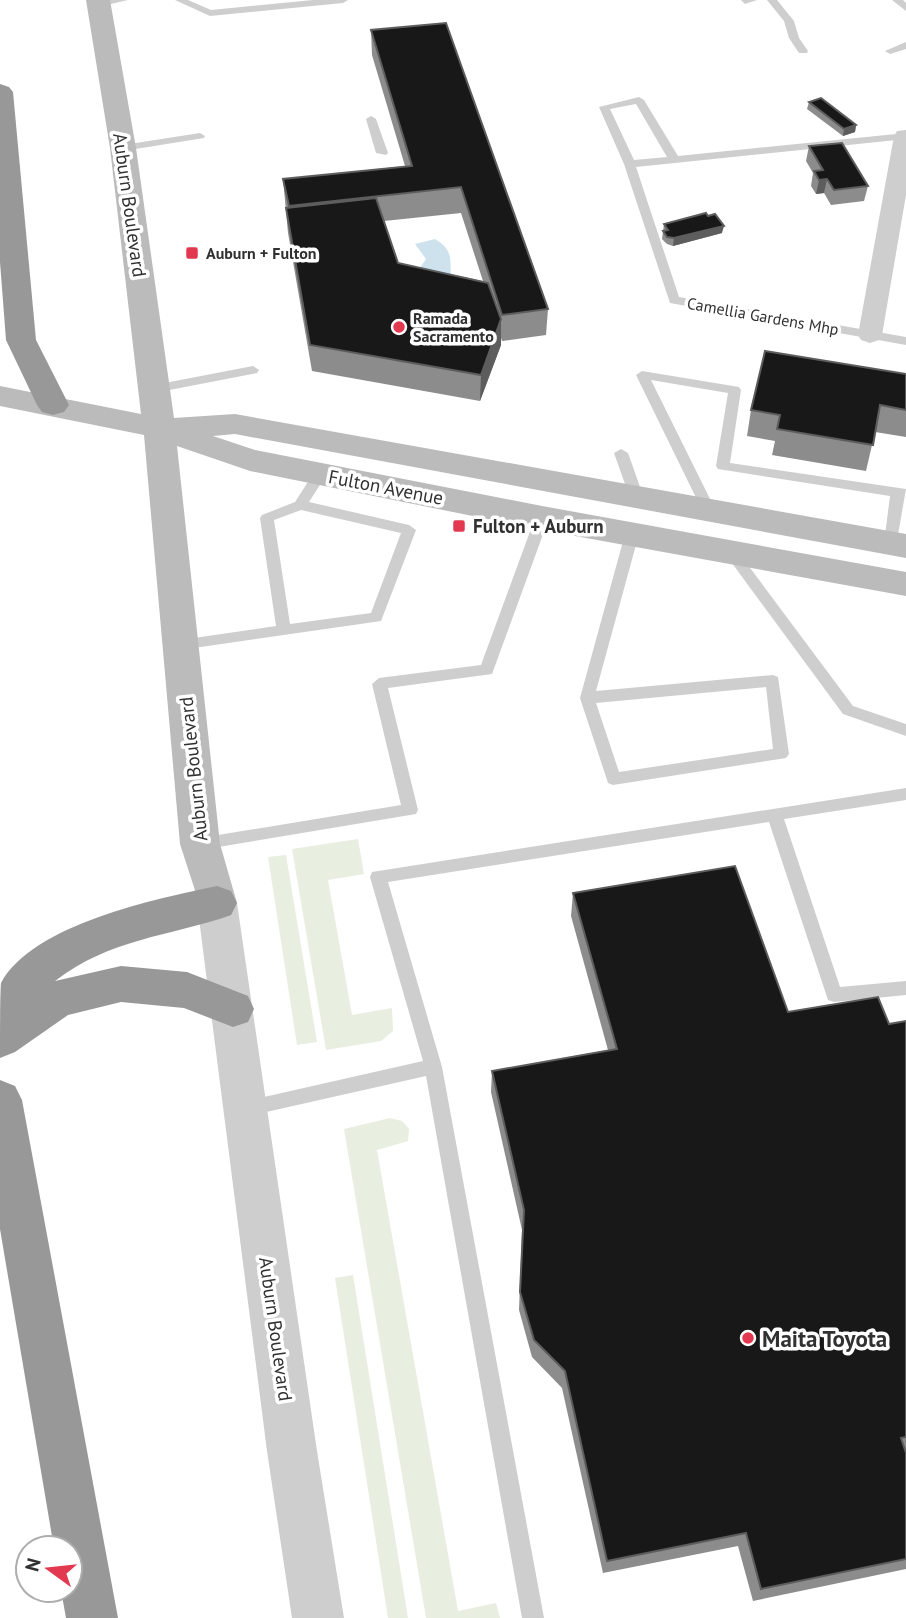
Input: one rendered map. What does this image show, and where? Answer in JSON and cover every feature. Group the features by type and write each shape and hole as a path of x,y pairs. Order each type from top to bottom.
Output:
{"highway":[{"path":"0,92 10,350 53,405"},
{"path":"0,1030 5,1010 25,980 68,950 134,921 217,902"},
{"path":"0,1038 57,999 121,984 187,990 233,1009"},
{"path":"0,1100 92,1618"}],"main road":[{"name":"Auburn Boulevard","path":"107,1 159,428 200,844 217,902"},
{"name":"Fulton Avenue","path":"0,396 159,428 250,460 542,518 906,584"},
{"name":"Fulton Avenue","path":"159,428 235,424 898,545"}],"street":[{"path":"870,335 906,136"},
{"name":"Auburn Boulevard","path":"217,902 290,1437 318,1618"}],"lane":[{"path":"180,0 210,13 343,0"},
{"path":"772,0 789,21 794,38 803,51"},
{"path":"897,0 906,8"},
{"path":"890,51 906,45"},
{"name":"Camellia Gardens Mhp","path":"674,159 639,100 604,107 630,164 674,300 906,341"},
{"path":"371,119 382,153"},
{"path":"123,148 200,136"},
{"path":"630,164 906,136"},
{"path":"154,389 253,370"},
{"path":"709,511 642,375 735,390 723,466 902,494 898,545"},
{"path":"621,453 637,498"},
{"path":"300,505 320,474"},
{"path":"180,645 376,617 409,530 300,505 267,518 284,630"},
{"path":"200,844 410,810 379,684 487,670 542,518"},
{"path":"587,698 773,681 781,754 613,779 587,698 632,534"},
{"path":"731,552 848,710 906,730"},
{"path":"533,1618 433,1067 378,877 906,794"},
{"path":"775,815 834,995 906,988"},
{"path":"246,1109 433,1067"}],"shaded area":[{"path":"358,839 364,874 328,880 352,1015 392,1008 393,1031 381,1041 326,1050 292,849"},
{"path":"286,855 317,1042 297,1045 268,857"},
{"path":"390,1118 402,1121 409,1129 408,1141 377,1150 458,1611 496,1603 500,1618 426,1618 344,1129"},
{"path":"353,1275 408,1618 388,1618 335,1278"}],"water":[{"path":"435,239 448,251 451,277 417,272 426,259 415,244"}],"building":[{"path":"446,23 548,309 502,315 461,187 289,206 283,179 412,166 371,30"},
{"path":"821,98 856,125 844,129 809,102"},
{"path":"842,143 868,186 834,190 827,179 819,180 814,171 823,170 809,146"},
{"name":"Ramada Sacramento","path":"376,198 398,263 488,283 501,319 481,375 310,345 286,208"},
{"path":"706,213 708,216 715,214 724,226 674,238 667,237 663,231 668,230 664,224"},
{"path":"765,351 906,374 906,410 880,405 873,445 777,429 780,415 751,410"},
{"path":"735,866 788,1012 878,997 889,1024 906,1021 906,1437 901,1438 906,1453 906,1559 761,1589 746,1533 607,1561 565,1371 534,1340 520,1292 524,1210 492,1071 617,1049 573,893"}],"place":[{"name":"Auburn + Fulton","path":"192,253"},
{"name":"Ramada Sacramento","path":"399,327"},
{"name":"Fulton + Auburn","path":"459,526"},
{"name":"Maita Toyota","path":"748,1338"}]}
